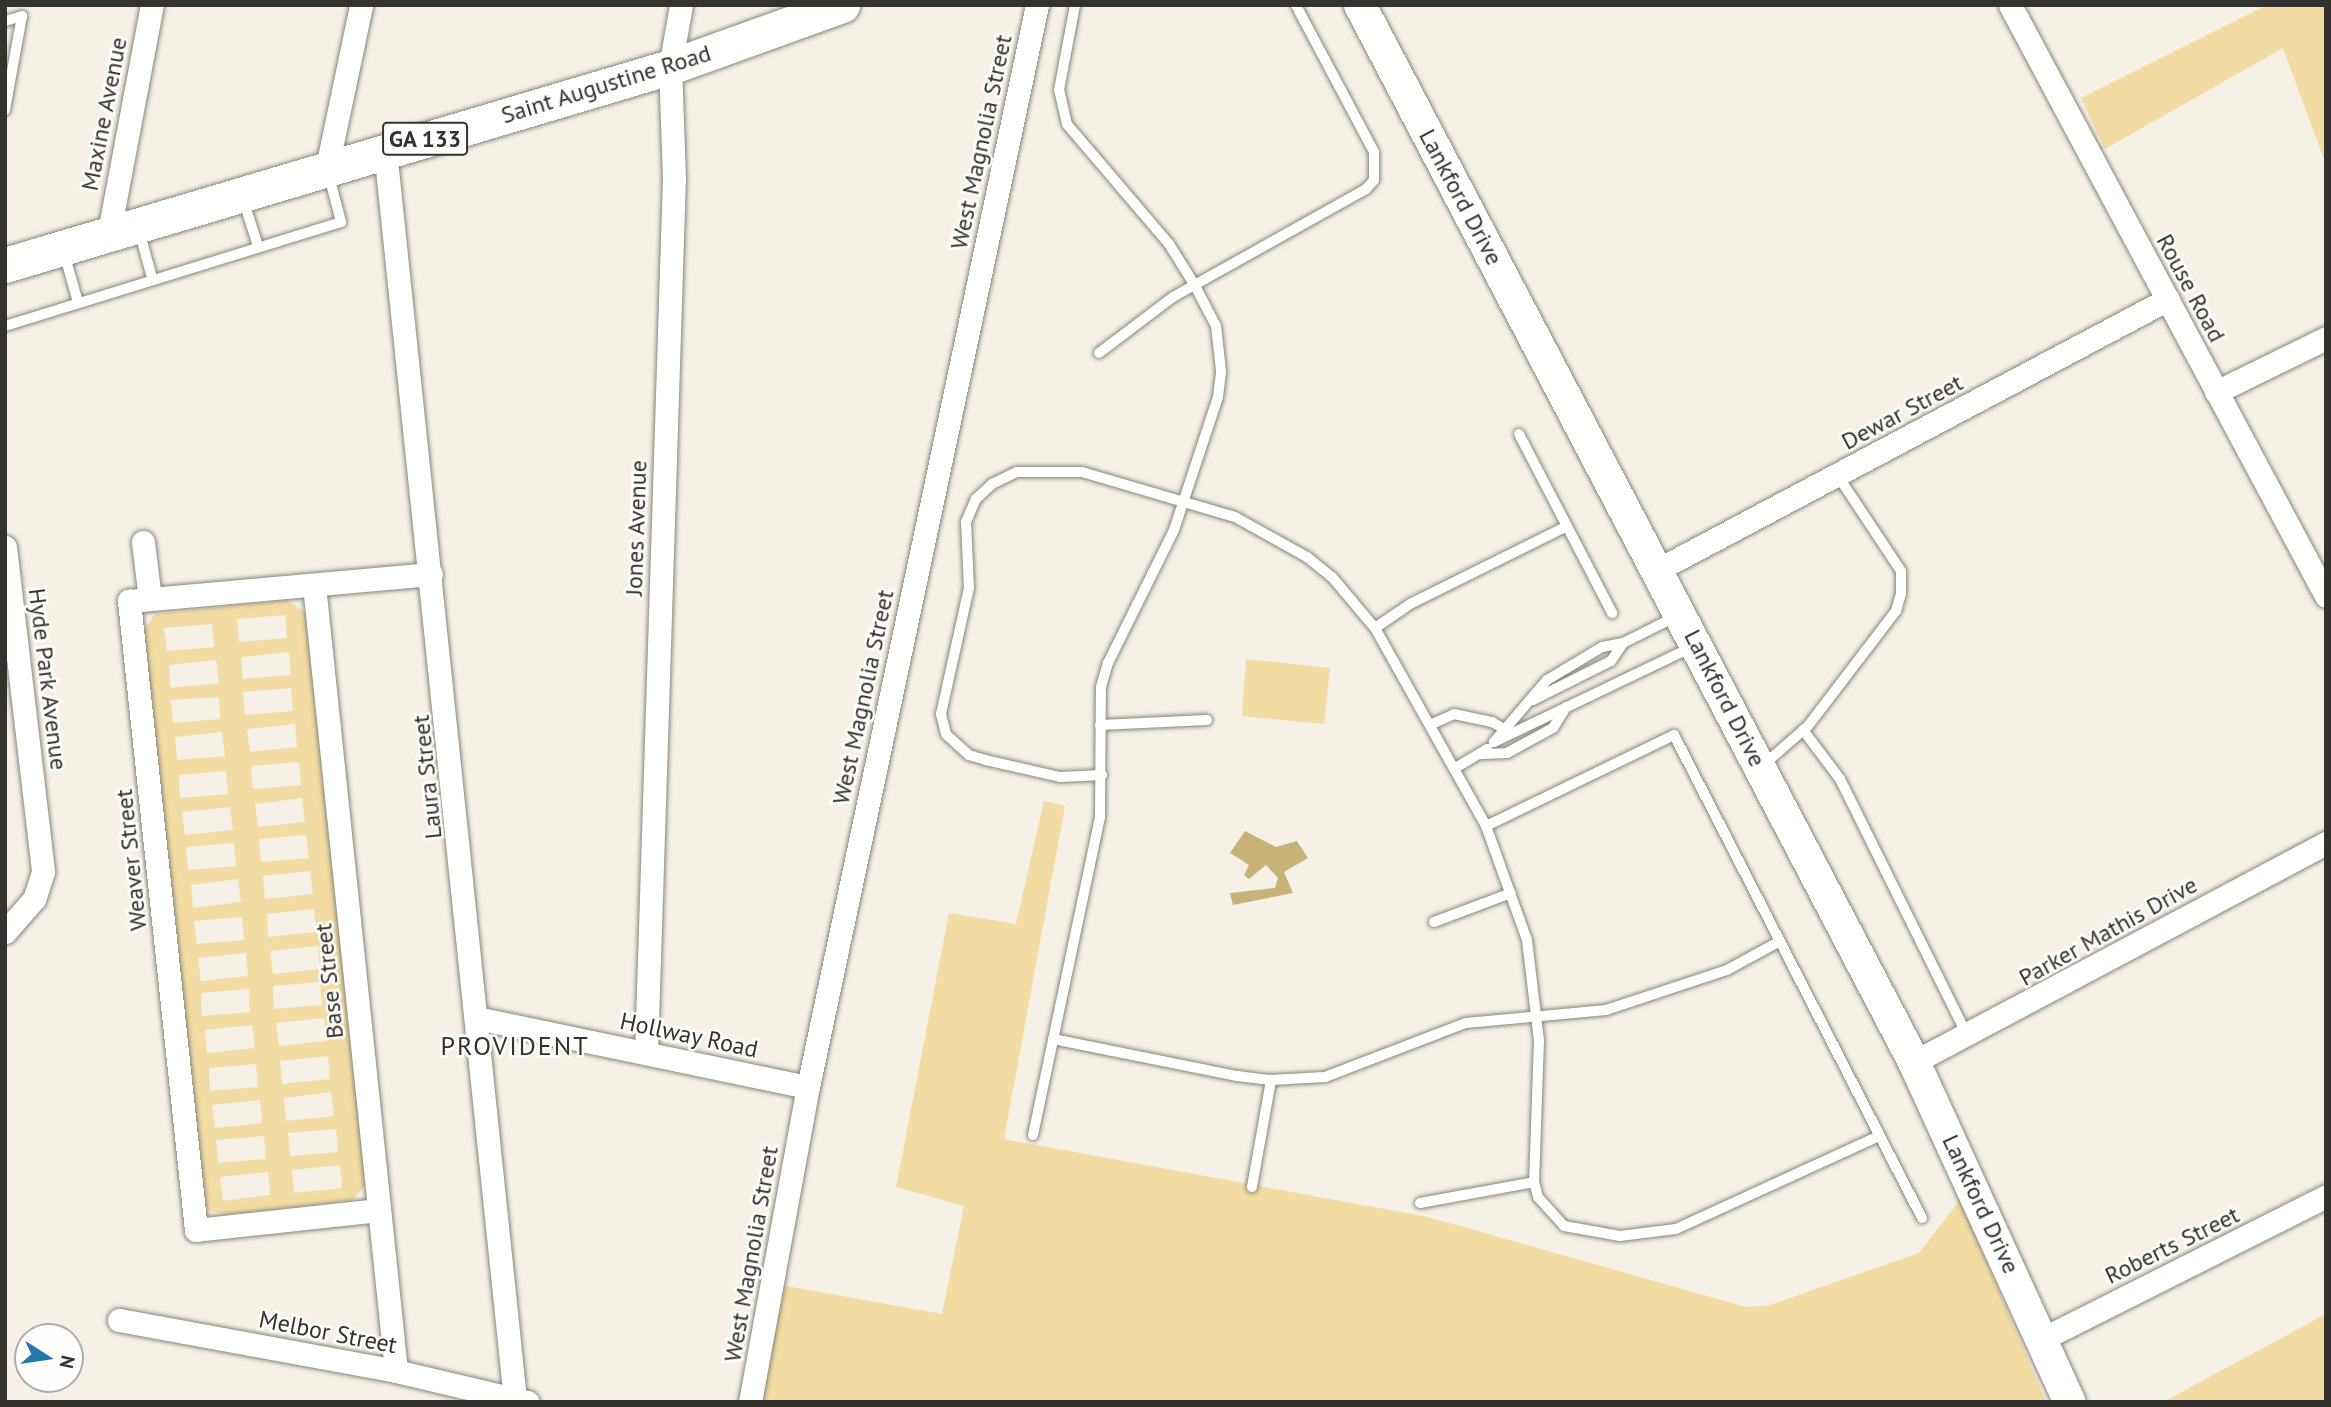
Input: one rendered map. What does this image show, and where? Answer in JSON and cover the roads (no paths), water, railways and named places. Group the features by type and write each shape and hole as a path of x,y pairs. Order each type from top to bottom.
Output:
{"main road":[{"name":"Saint Augustine Road","path":"5,265 670,67 842,5"},
{"name":"Lankford Drive","path":"1360,5 1659,569 1914,1062 2070,1402"}],"street":[{"name":"Maxine Avenue","path":"124,228 152,5"},
{"path":"327,167 361,5"},
{"name":"Jones Avenue","path":"646,1054 674,179 670,67 681,5"},
{"name":"West Magnolia Street","path":"750,1402 808,1087 1037,5"},
{"name":"Rouse Road","path":"2010,5 2326,596"},
{"name":"Laura Street","path":"385,150 477,1018 521,1400"},
{"name":"Dewar Street","path":"1659,569 2168,299"},
{"path":"2216,392 2326,338"},
{"path":"143,542 150,599 431,575"},
{"name":"Hyde Park Avenue","path":"5,547 43,872 34,899 5,932"},
{"name":"Base Street","path":"314,584 396,1371"},
{"name":"Weaver Street","path":"150,599 130,601 196,1230 379,1210"},
{"name":"Parker Mathis Drive","path":"1914,1062 1968,1036 2326,843"},
{"name":"Hollway Road","path":"477,1018 808,1087"},
{"name":"Roberts Street","path":"2042,1339 2326,1196"},
{"name":"Melbor Street","path":"119,1320 396,1371 521,1400"}],"lane":[{"path":"1032,1135 1100,817 1101,687 1108,663 1185,499 1218,397 1221,371 1216,326 1194,284 1169,244 1067,124 1059,90 1075,5"},
{"path":"1099,353 1194,284 1366,189 1374,180 1374,152 1296,5"},
{"path":"5,21 22,16 9,70 5,110"},
{"path":"5,326 152,278 341,222 327,167"},
{"path":"241,193 258,246"},
{"path":"124,228 152,278"},
{"path":"62,247 78,302"},
{"path":"1519,434 1612,613"},
{"path":"1102,775 1060,777 986,760 969,755 946,734 941,714 969,588 966,522 976,499 992,484 1017,472 1041,469 1082,472 1185,499 1236,517 1307,557 1340,586 1376,628 1457,767 1486,826 1527,940 1537,1014 1534,1182 1538,1197 1564,1226 1587,1234 1649,1234 1709,1217 1880,1136"},
{"path":"1760,768 1803,730 1896,611 1901,594 1900,571 1838,476"},
{"path":"1376,628 1410,604 1567,526"},
{"path":"1457,767 1482,754 1547,680 1602,647 1623,643 1682,614"},
{"path":"1494,742 1698,645"},
{"path":"1482,754 1507,753 1553,728 1566,707"},
{"path":"1432,724 1454,713 1492,722 1504,729"},
{"path":"1100,725 1207,720"},
{"path":"1803,730 1840,779 1968,1036"},
{"path":"1486,826 1674,735 1922,1218"},
{"path":"1434,922 1511,893"},
{"path":"1053,1039 1271,1080 1325,1077 1466,1023 1537,1014 1606,1010 1727,970 1780,941"},
{"path":"1252,1187 1271,1080"},
{"path":"1420,1203 1534,1182"}],"district":[{"name":"PROVIDENT","path":"515,1046"}]}
